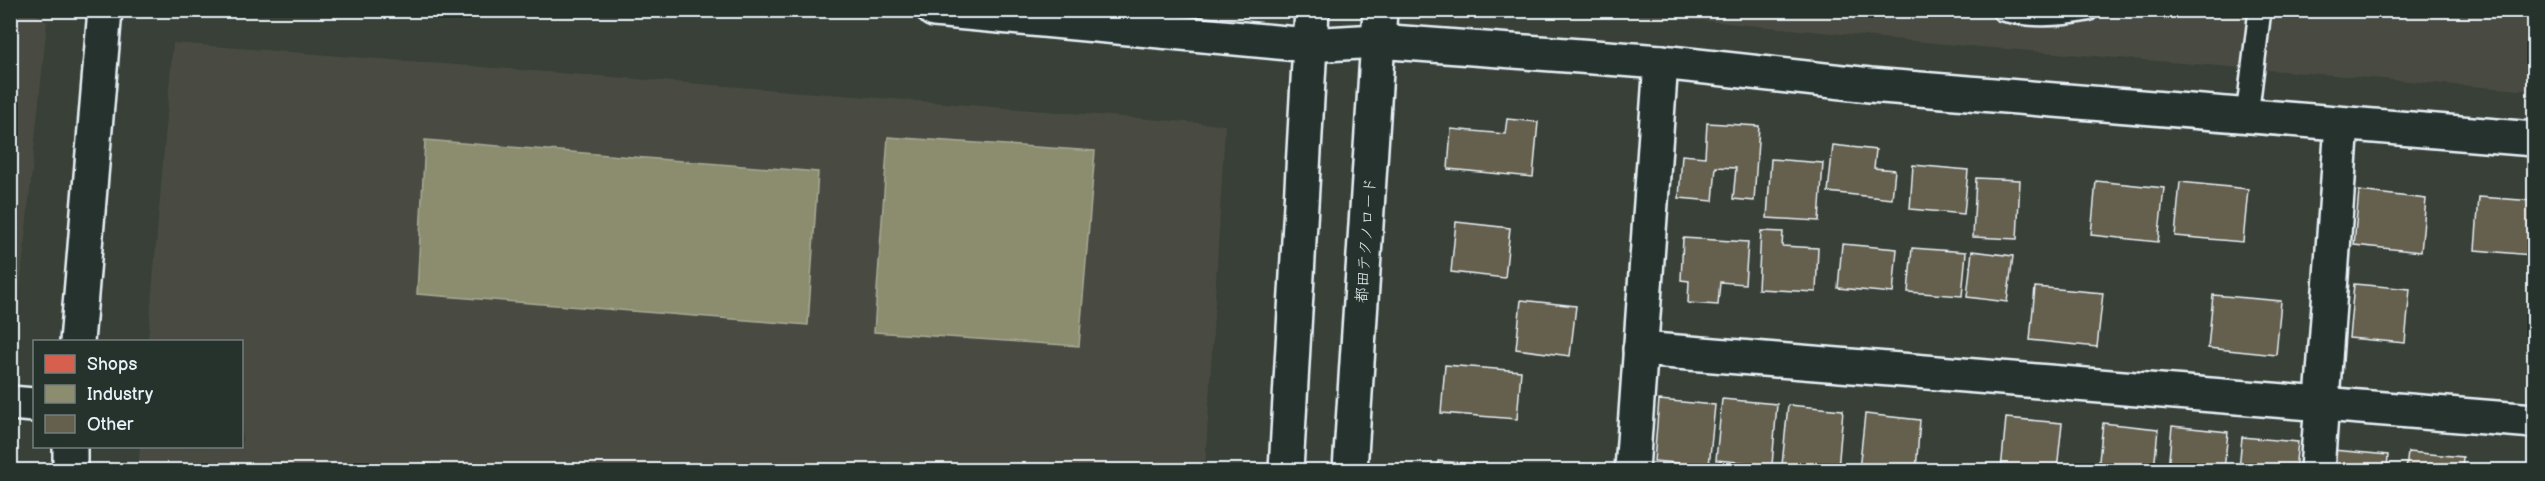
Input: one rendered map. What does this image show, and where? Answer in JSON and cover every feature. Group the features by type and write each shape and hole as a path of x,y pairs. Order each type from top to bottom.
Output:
{"street":[{"path":"77,340 105,10"},
{"path":"934,10 1308,45 1378,26 1661,62 1870,85 2535,139"},
{"path":"1286,471 1311,10"},
{"name":"都田テクノロード","path":"1350,471 1378,26"},
{"path":"1632,471 1661,62"},
{"path":"2317,471 2342,124"},
{"path":"1640,349 2535,421"},
{"path":"10,403 33,405"},
{"path":"70,448 70,471"}],"lane":[{"path":"2003,10 2024,15 2060,16 2087,10"},
{"path":"2247,116 2260,10"}],"shaded area":[{"path":"11,10 32,11 47,22 11,377"},
{"path":"1542,11 2534,11 2534,91 1956,45 1708,21"},
{"path":"173,43 1225,125 1205,470 138,470 140,448 243,448 243,340 148,340"}],"building: Shops":[{"path":"1923,10 1945,10 1944,16"}],"building: Industry":[{"path":"888,137 1095,151 1079,346 874,332"},
{"path":"425,140 818,172 808,325 417,294"}],"building: Other":[{"path":"1507,119 1538,122 1533,177 1448,169 1451,129 1505,134"},
{"path":"1707,123 1759,126 1754,201 1733,199 1736,168 1716,167 1713,201 1679,198 1682,155 1705,157"},
{"path":"1833,145 1876,150 1874,168 1895,170 1892,199 1828,192"},
{"path":"1771,159 1823,163 1819,221 1767,218"},
{"path":"1913,165 1968,170 1964,214 1910,209"},
{"path":"1976,178 2020,180 2017,239 1973,237"},
{"path":"2096,181 2164,188 2158,242 2091,235"},
{"path":"2180,182 2248,189 2243,242 2175,236"},
{"path":"2359,191 2426,199 2421,252 2354,245"},
{"path":"2479,197 2534,201 2531,255 2475,250"},
{"path":"1456,222 1510,228 1505,278 1451,272"},
{"path":"1761,231 1783,232 1782,246 1818,248 1816,292 1758,289"},
{"path":"1683,238 1748,242 1745,284 1720,282 1718,305 1688,303 1689,281 1681,280"},
{"path":"1842,244 1897,249 1893,293 1838,288"},
{"path":"1912,248 1966,252 1962,296 1908,292"},
{"path":"1972,251 2013,256 2007,302 1967,297"},
{"path":"2354,284 2410,289 2405,343 2349,338"},
{"path":"2035,287 2103,293 2097,347 2030,340"},
{"path":"2213,295 2281,301 2276,355 2208,348"},
{"path":"1521,300 1576,306 1570,356 1516,349"},
{"path":"1445,365 1521,371 1517,419 1441,413"},
{"path":"1722,399 1777,404 1772,465 1716,460"},
{"path":"1659,400 1715,405 1709,466 1654,461"},
{"path":"1788,405 1843,410 1838,470 1782,465"},
{"path":"1865,414 1920,420 1916,470 1859,470"},
{"path":"2006,418 2062,423 2057,470 2001,470"},
{"path":"2103,423 2158,429 2154,470 2098,470"},
{"path":"2172,426 2228,432 2224,470 2168,470"},
{"path":"2242,437 2298,442 2295,470 2239,470"},
{"path":"2333,450 2388,455 2387,470 2331,470"},
{"path":"2408,452 2463,457 2462,470 2406,470"},
{"path":"1438,461 1545,470 1437,470"}]}
